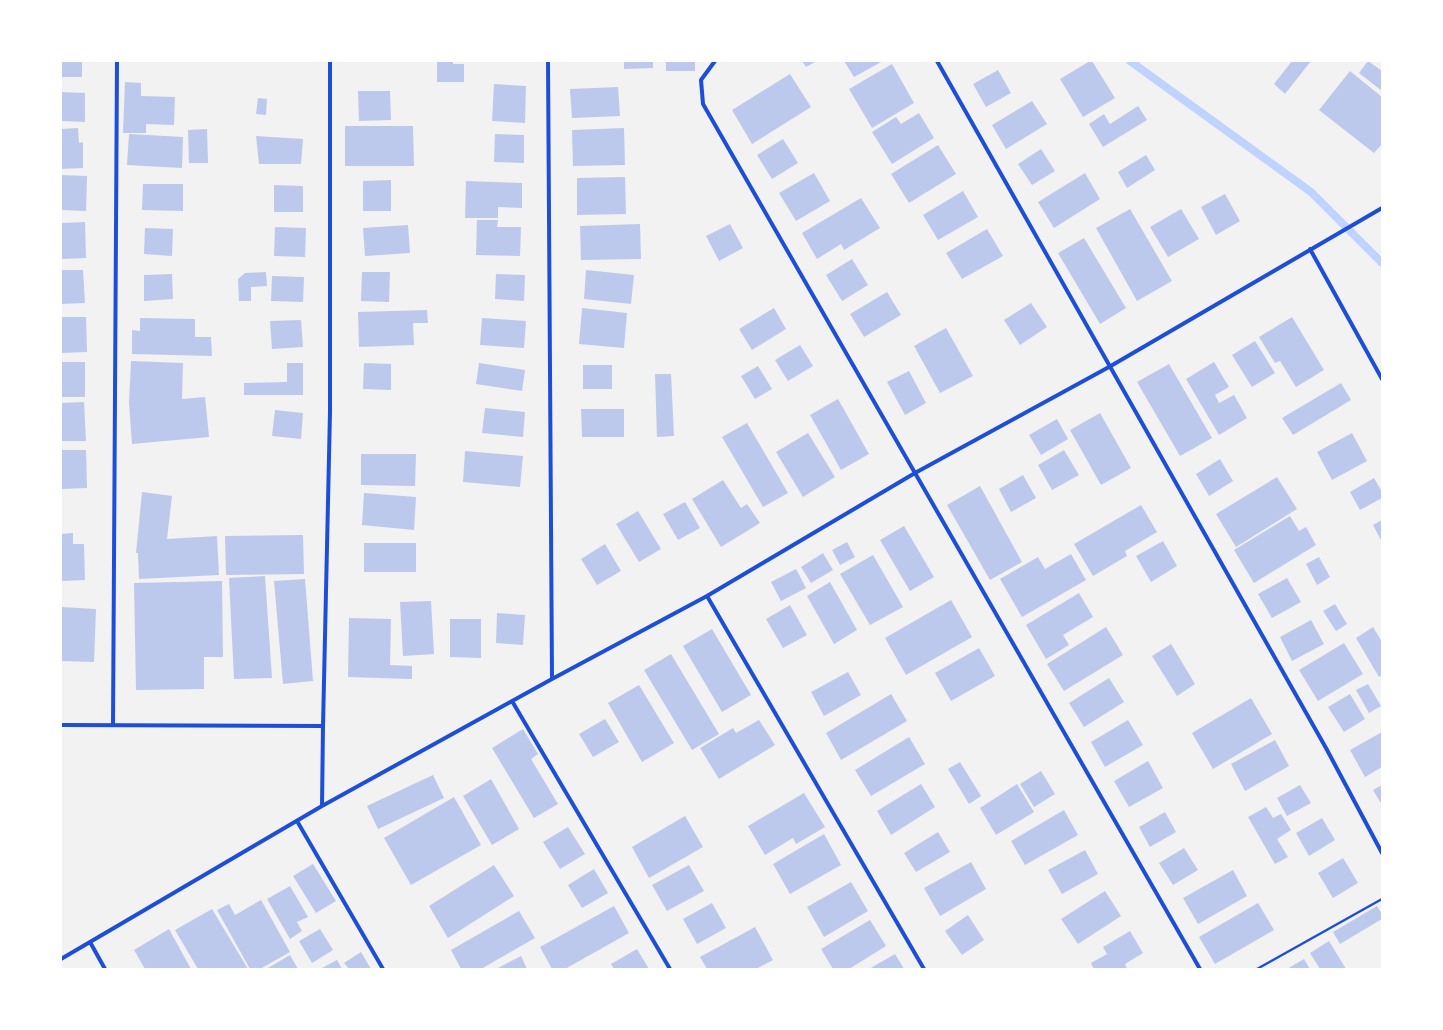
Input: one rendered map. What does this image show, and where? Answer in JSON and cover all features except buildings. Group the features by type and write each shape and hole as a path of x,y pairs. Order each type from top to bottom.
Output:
{"street":[{"path":"114,726 117,61"},
{"path":"322,806 330,412 330,61"},
{"path":"548,61 552,680"},
{"path":"715,61 701,80 703,104 1200,969"},
{"path":"937,61 1322,742 1382,853"},
{"path":"61,959 322,806 707,596 915,474 1109,367 1382,208"},
{"path":"1310,249 1382,379"},
{"path":"707,596 924,969"},
{"path":"512,701 670,969"},
{"path":"61,725 323,726"},
{"path":"297,821 383,969"},
{"path":"90,942 105,969"}],"path":[{"path":"1258,969 1382,899"}],"waterway":[{"path":"1130,61 1311,192 1382,263"}]}
